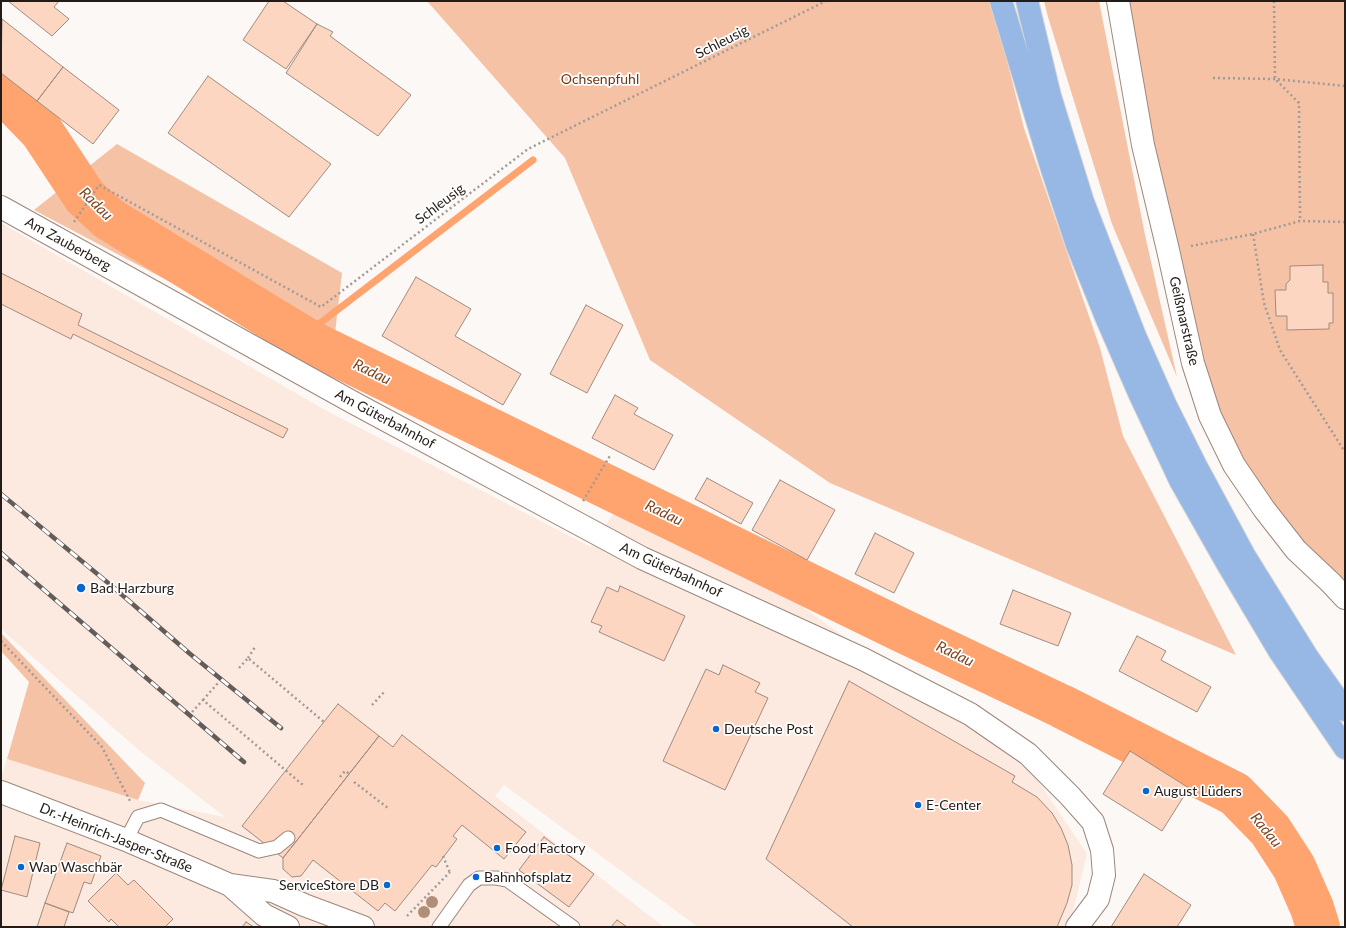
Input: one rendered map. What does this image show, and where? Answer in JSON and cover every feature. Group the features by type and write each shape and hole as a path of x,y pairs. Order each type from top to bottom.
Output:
{"highway":[{"path":"1002,1 1051,166 1077,245 1140,395 1180,480 1345,710"},
{"path":"1027,1 1050,96 1083,202 1135,336 1166,406 1196,466 1236,559 1280,652 1345,748"}],"street":[{"name":"Geißmarstraße","path":"1118,1 1143,145 1193,363 1210,416 1234,465 1264,509 1296,550 1331,582 1345,598"},
{"name":"Am Zauberberg","path":"1,207 134,280"},
{"name":"Am Güterbahnhof","path":"134,280 354,403 642,558 863,658 970,714 1028,754 1070,796 1093,822 1102,850 1104,876 1098,899 1077,927"},
{"name":"Dr.-Heinrich-Jasper-Straße","path":"1,792 126,840 230,885 273,891 304,905 363,927"},
{"name":"Dr.-Heinrich-Jasper-Straße","path":"230,885 264,915 288,927"}],"lane":[{"path":"126,840 138,817 161,810 259,851 277,847 288,838"},
{"path":"439,927 469,885 480,878 496,878 507,880 573,927"}],"path":[{"name":"Schleusig","path":"85,206 99,185 320,307 528,149 826,1"},
{"path":"1274,1 1275,79 1298,103 1300,221"},
{"path":"1213,78 1275,79 1345,86"},
{"path":"1168,250 1252,234 1300,221 1345,222"},
{"path":"1252,234 1264,303 1280,350 1345,452"},
{"path":"591,487 611,454"},
{"path":"1,641 102,747 138,817"},
{"path":"239,668 255,647"},
{"path":"248,658 324,722"},
{"path":"192,712 218,683"},
{"path":"372,705 385,691"},
{"path":"203,700 303,785"},
{"path":"340,778 346,770 350,774"},
{"path":"354,782 388,808"},
{"path":"407,916 450,872"}],"shaded area":[{"path":"1,223 325,410 591,547 616,510 789,597 1033,773 1087,854 1069,927 698,927 504,785 495,796 664,927 1,927 1,778 7,759 138,800 225,817 141,752 1,629"}],"green space":[{"name":"Ochsenpfuhl","path":"427,1 992,1 1024,128 1100,348 1123,436 1236,655 830,483 650,360 565,158"},
{"path":"1044,1 1099,1 1145,235 1177,377 1112,224"},
{"path":"1118,1 1345,1 1345,598 1296,550 1210,416"},
{"path":"117,144 342,273 331,367 34,210"},
{"path":"1,633 145,783 138,800 7,759 29,682 1,651"}],"building":[{"path":"8,1 59,1 54,7 69,19 52,36"},
{"path":"269,1 283,1 317,24 286,69 243,40"},
{"path":"2,19 63,67 37,101 1,73"},
{"path":"317,24 333,32 330,36 411,95 378,136 286,73"},
{"path":"63,67 119,110 93,144 37,101"},
{"path":"208,76 331,164 289,217 168,133"},
{"path":"1323,265 1323,282 1328,282 1328,293 1333,293 1333,323 1329,323 1329,329 1287,330 1287,316 1276,316 1275,290 1286,290 1286,284 1290,280 1290,266"},
{"path":"1,273 82,314 78,325 288,429 283,438 73,334 71,339 1,304"},
{"path":"416,277 471,309 455,336 521,374 503,405 382,336"},
{"path":"586,305 623,325 587,393 550,374"},
{"path":"615,395 638,408 634,414 673,435 654,470 592,438"},
{"path":"707,478 753,503 741,524 695,499"},
{"path":"780,480 835,510 807,560 752,530"},
{"path":"875,533 914,553 894,593 855,574"},
{"path":"620,586 685,616 664,661 599,632 602,626 591,622 607,587 618,592"},
{"path":"1013,590 1071,613 1058,646 1000,624"},
{"path":"1137,636 1166,651 1161,660 1211,687 1197,712 1119,671"},
{"name":"Deutsche Post","path":"723,665 760,683 755,692 768,698 725,790 663,761 706,669 719,675"},
{"name":"E-Center","path":"849,681 1015,776 1012,782 1037,797 1052,813 1061,828 1068,845 1072,865 1072,885 1067,903 1057,927 853,927 766,859"},
{"path":"338,704 379,736 283,858 242,826"},
{"path":"402,735 526,832 504,859 462,825 453,836 457,839 436,867 432,865 395,911 385,903 378,911 313,860 301,876 292,877 283,869 283,858 379,736 393,747"},
{"name":"August Lüders","path":"1130,751 1189,788 1162,831 1103,794"},
{"name":"Wap Waschbär","path":"15,836 40,843 27,897 1,890"},
{"path":"544,837 594,874 569,907 519,870"},
{"path":"67,843 101,856 91,884 84,882 73,913 45,903"},
{"path":"116,873 128,885 134,880 173,919 165,927 119,927 111,919 109,922 88,901"},
{"path":"1144,874 1191,905 1177,927 1111,927"},
{"path":"45,903 69,912 64,927 37,927"},
{"path":"617,920 627,927 611,927"},
{"path":"246,922 254,927 242,927"}],"waterway":[{"name":"Radau","path":"1,94 8,97 42,132 85,197 109,219 310,342 901,630 1061,706 1235,794 1270,830 1294,867 1312,908 1318,927"},
{"path":"302,337 533,160"}],"railway":[{"path":"1,494 113,587 189,653 281,728"},
{"path":"1,553 244,762"}],"place":[{"name":"Bad Harzburg","path":"81,588"},
{"name":"Deutsche Post","path":"716,729"},
{"name":"August Lüders","path":"1146,791"},
{"name":"E-Center","path":"918,805"},
{"name":"Food Factory","path":"497,848"},
{"name":"Wap Waschbär","path":"21,867"},
{"name":"Bahnhofsplatz","path":"476,877"},
{"name":"ServiceStore DB","path":"387,885"}]}
